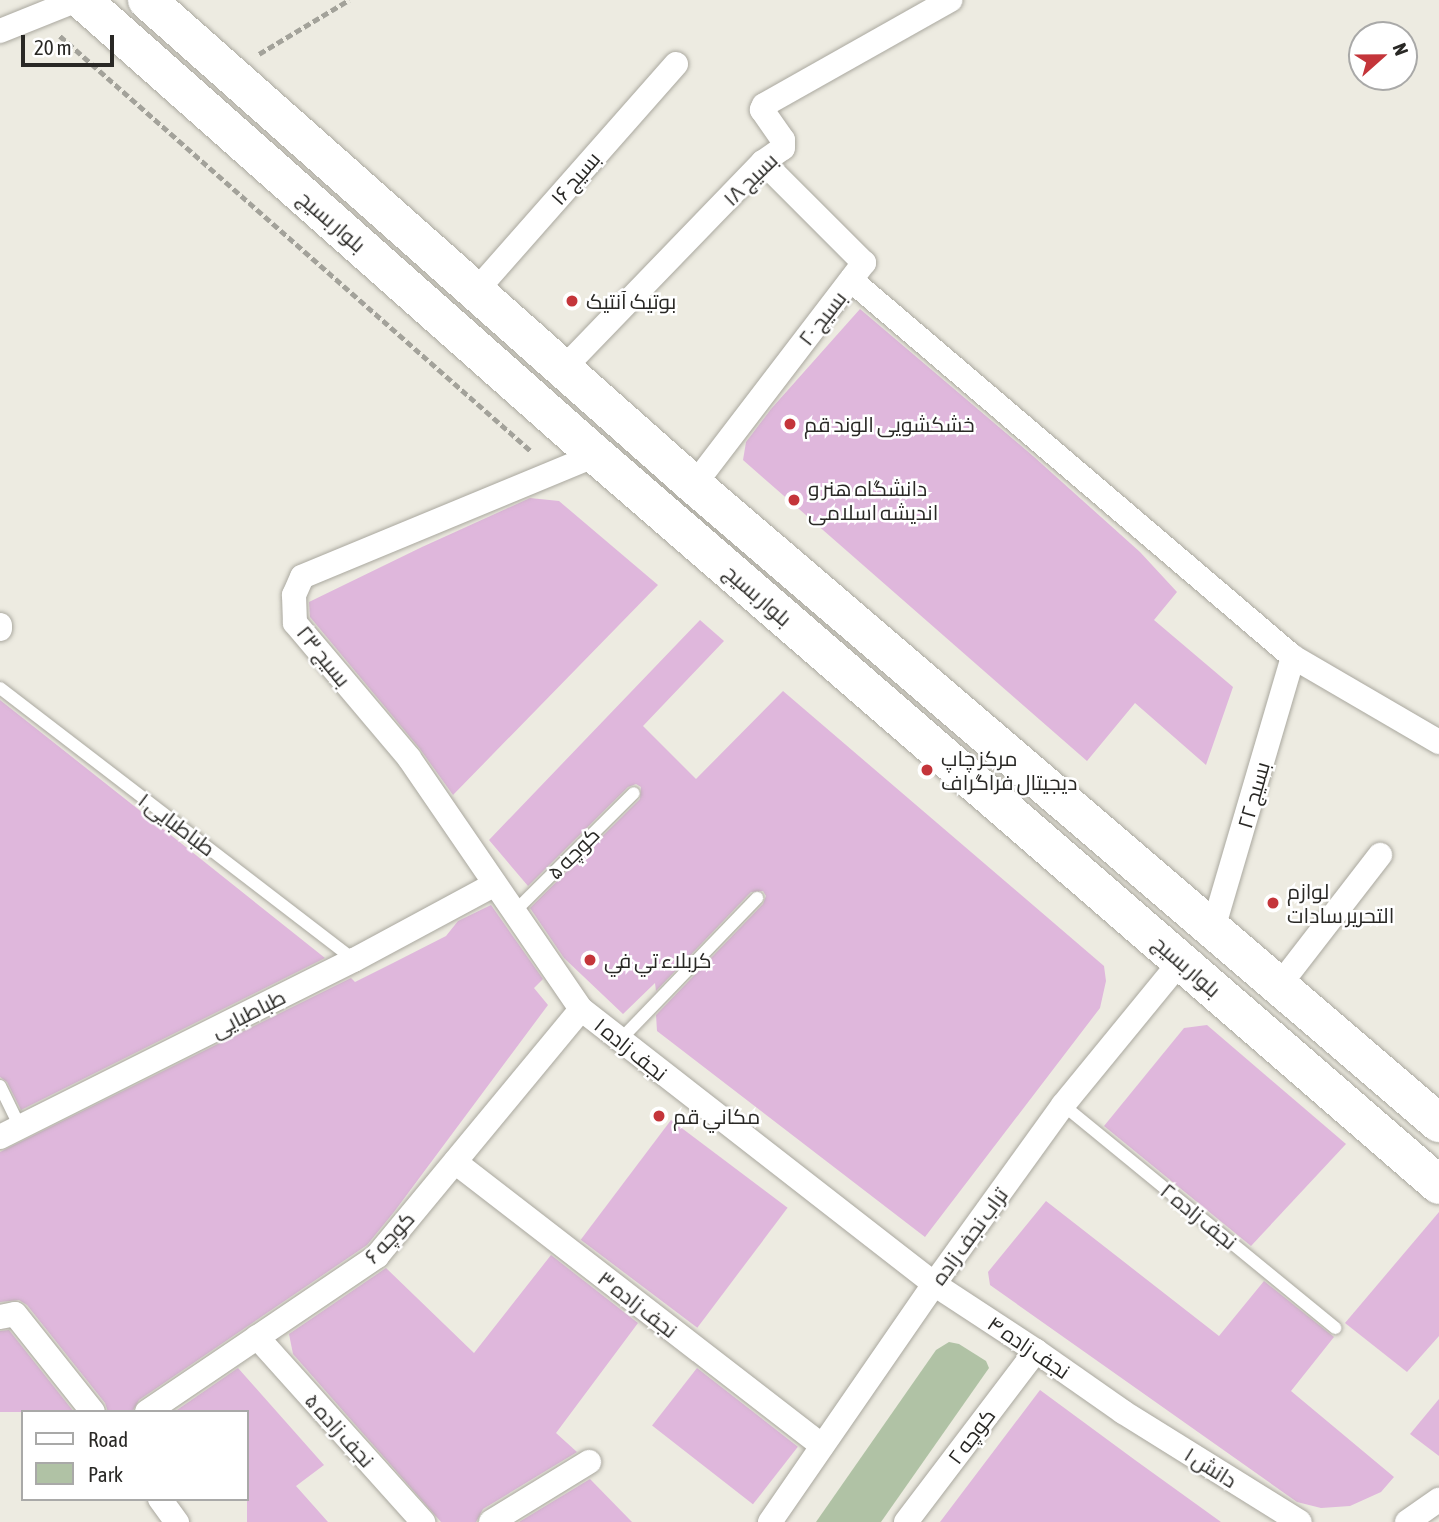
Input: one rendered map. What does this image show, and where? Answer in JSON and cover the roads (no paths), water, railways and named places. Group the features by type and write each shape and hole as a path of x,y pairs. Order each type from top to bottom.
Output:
{"main road":[{"name":"بلوار بسیج","path":"79,0 596,455 1439,1185"},
{"name":"بلوار بسیج","path":"147,0 694,485 1212,932 1439,1123"},
{"path":"152,62 173,54 182,40 182,32"},
{"path":"201,106 210,86 228,72"}],"street":[{"path":"0,30 79,0"},
{"name":"بسیج ۱۸","path":"562,370 764,162 785,144 762,110 764,105 950,0"},
{"name":"بسیج ۱۶","path":"475,292 676,64"},
{"name":"بسیج ۲۰","path":"694,485 864,263 764,162"},
{"path":"851,280 1293,657 1439,742"},
{"name":"بسیج ۲۳","path":"493,885 409,758 295,623 294,595 302,577 596,455"},
{"name":"بسیج ۲۲","path":"1212,932 1293,657"},
{"path":"1278,987 1380,855"},
{"name":"نجف زاده ۱","path":"493,885 581,1009 934,1284"},
{"name":"طباطبایی","path":"10,1132 354,960 493,885"},
{"name":"تراب نجف زاده","path":"771,1522 934,1284 1063,1105 1181,961"},
{"name":"کوچه ۶","path":"151,1410 377,1256 581,1009"},
{"name":"نجف زاده ۳","path":"455,1162 822,1446"},
{"name":"نجف زاده ۴","path":"934,1284 1036,1350 1123,1412"},
{"path":"0,1317 15,1314 91,1410"},
{"name":"نجف زاده ۵","path":"257,1338 424,1522"},
{"name":"کوچه ۲","path":"906,1522 1036,1350"},
{"name":"دانش ۱","path":"1123,1412 1300,1522"},
{"path":"491,1522 589,1462"},
{"path":"1406,1522 1439,1500"},
{"path":"161,1501 177,1522"}],"lane":[{"name":"طباطبایی ۱","path":"0,688 354,960"},
{"name":"کوچه ۵","path":"513,913 634,793"},
{"path":"619,1041 757,898"},
{"path":"0,1086 10,1132"},
{"name":"نجف زاده ۲","path":"1063,1105 1335,1328"}],"place":[{"name":"بوتیک آنتیک","path":"572,301"},
{"name":"خشکشویی الوند قم","path":"790,424"},
{"name":"دانشگاه هنر و اندیشه اسلامی","path":"794,500"},
{"name":"مرکز چاپ دیجیتال فراگراف","path":"927,770"},
{"name":"لوازم التحریر سادات","path":"1273,903"},
{"name":"كربلاء تي في","path":"590,960"},
{"name":"مكاني قم","path":"659,1116"}]}
